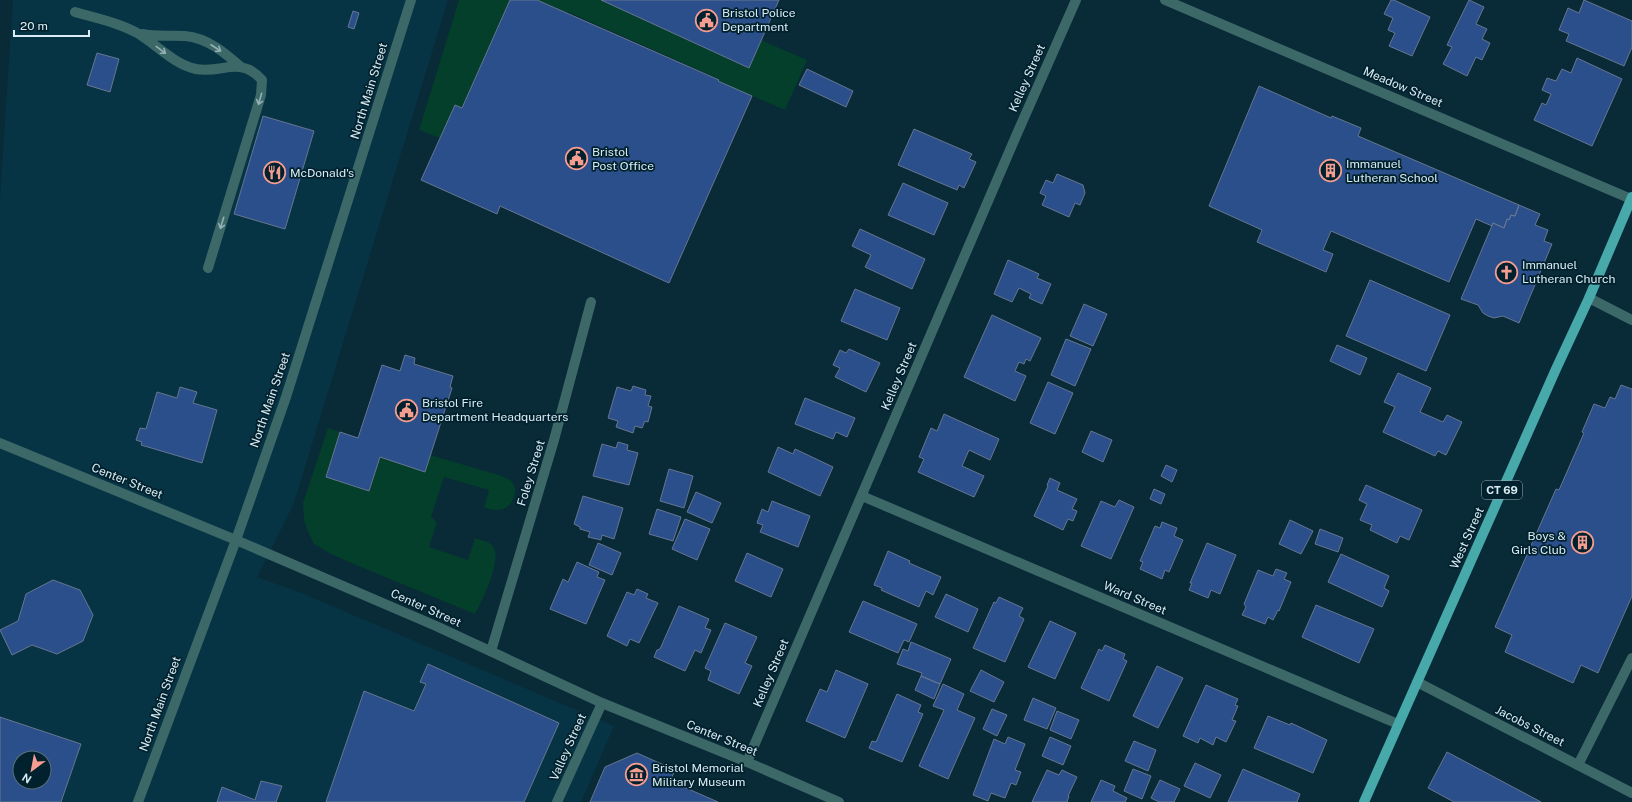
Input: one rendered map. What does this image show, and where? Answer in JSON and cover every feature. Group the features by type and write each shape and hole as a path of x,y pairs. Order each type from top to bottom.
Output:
{"main road":[{"name":"West Street","path":"1364,802 1589,298 1632,198"}],"street":[{"name":"North Main Street","path":"138,802 236,540 286,397 411,0"},
{"name":"Kelley Street","path":"747,762 1076,0"},
{"name":"Meadow Street","path":"1170,1 1632,198"},
{"path":"75,12 138,33 156,37 192,37 207,42 217,48 241,67"},
{"path":"138,33 183,64 197,69 209,70 234,66 241,67 256,73 262,80 263,88 208,268"},
{"path":"1589,298 1632,320"},
{"name":"Foley Street","path":"491,651 554,440 591,302"},
{"name":"Center Street","path":"0,443 236,540 491,651 602,703 747,762 838,802"},
{"name":"Ward Street","path":"862,496 1398,724"},
{"path":"1578,765 1632,658"},
{"name":"Jacobs Street","path":"1417,682 1632,793"},
{"name":"Valley Street","path":"557,802 602,703"}],"shaded area":[{"path":"13,0 448,0 294,503 257,577 299,592 614,726 581,802 0,802 0,199"}],"green space":[{"path":"459,0 510,0 462,108 455,105 440,138 419,130"},
{"path":"537,0 601,0 748,68 761,40 807,60 785,110 568,12 567,13"},
{"path":"328,428 340,432 326,477 369,491 380,457 425,472 430,455 502,476 514,484 515,492 510,504 503,509 493,510 484,508 489,490 444,477 431,517 437,522 429,547 468,560 475,538 492,545 495,551 494,569 491,579 475,614 356,565 331,554 314,544 304,520 303,503"}],"building":[{"name":"Bristol Post Office","path":"510,0 537,0 752,96 669,283 500,206 497,214 421,180 455,105 462,108"},
{"name":"Bristol Police Department","path":"601,0 779,0 749,68"},
{"path":"1391,0 1430,17 1412,56 1389,46 1395,33 1388,30 1393,18 1384,14"},
{"path":"1469,0 1484,7 1476,24 1487,29 1482,39 1490,43 1482,60 1476,57 1467,76 1443,64 1452,47 1447,45"},
{"path":"1584,0 1632,21 1632,47 1624,66 1566,41 1569,34 1559,30 1568,8 1579,13"},
{"path":"353,11 359,13 354,29 348,27"},
{"path":"97,53 119,59 110,92 87,85"},
{"path":"1577,58 1622,79 1592,146 1534,120 1542,103 1546,105 1551,94 1542,90 1547,78 1556,81 1562,69 1571,73"},
{"path":"807,69 853,91 846,107 799,85"},
{"name":"Immanuel Lutheran School","path":"1259,86 1331,118 1332,116 1361,128 1358,136 1519,205 1515,216 1511,215 1509,220 1507,219 1504,228 1493,223 1492,226 1476,219 1449,282 1331,231 1323,250 1333,254 1326,272 1257,242 1262,230 1209,206"},
{"name":"McDonald's","path":"263,116 314,131 285,229 234,214"},
{"path":"914,129 972,154 969,159 976,162 964,188 959,185 957,190 898,165"},
{"path":"1057,174 1083,185 1085,193 1080,205 1075,203 1069,217 1042,205 1046,196 1040,193 1046,180 1053,183"},
{"path":"903,183 948,203 934,235 888,215"},
{"name":"Immanuel Lutheran Church","path":"1519,205 1540,214 1535,225 1548,230 1544,241 1552,244 1519,323 1503,316 1494,318 1488,316 1483,313 1478,305 1461,299 1493,223 1504,228 1507,219 1509,220 1511,215 1515,216"},
{"path":"860,229 925,259 912,289 865,267 871,255 852,246"},
{"path":"1008,260 1039,274 1037,278 1051,284 1042,304 1029,298 1031,294 1019,288 1012,302 994,294"},
{"path":"1370,280 1450,315 1426,371 1346,336"},
{"path":"855,289 900,308 887,340 841,321"},
{"path":"1084,304 1107,314 1093,346 1070,336"},
{"path":"992,315 1041,338 1030,361 1026,359 1024,364 1019,362 1015,371 1026,376 1015,401 964,377"},
{"path":"1066,339 1091,349 1075,386 1051,375"},
{"path":"1337,345 1367,358 1360,375 1330,361"},
{"path":"849,349 880,363 866,392 835,377 840,368 833,365 840,350 846,353"},
{"name":"Bristol Fire Department Headquarters","path":"405,355 415,358 414,364 453,376 450,387 452,388 425,472 380,457 369,491 326,477 340,432 358,438 382,365 400,371"},
{"path":"1398,373 1431,388 1420,412 1443,422 1447,415 1462,422 1446,455 1438,451 1435,456 1383,432 1395,407 1384,402"},
{"path":"1048,382 1073,393 1055,434 1030,423"},
{"name":"Boys & Girls Club","path":"1621,385 1632,389 1632,596 1598,673 1581,665 1573,683 1505,652 1512,635 1495,627 1556,489 1559,490 1584,433 1582,432 1594,404 1605,408 1610,397 1615,399"},
{"path":"633,386 646,390 645,395 651,396 648,406 652,407 648,422 645,421 642,428 635,426 633,433 616,427 618,421 608,418 617,387 631,391"},
{"path":"180,387 197,392 193,403 217,410 202,463 141,445 142,442 136,440 140,428 146,429 157,392 177,398"},
{"path":"805,398 855,418 847,437 836,432 833,439 795,424"},
{"path":"944,414 999,439 990,460 969,450 962,466 984,476 974,497 918,472 924,459 919,457 931,428 937,431"},
{"path":"1091,431 1112,440 1103,462 1082,452"},
{"path":"618,442 628,445 627,450 638,453 629,485 593,476 602,444 616,448"},
{"path":"778,447 793,454 795,449 833,467 820,496 768,472"},
{"path":"1166,465 1177,470 1172,482 1161,476"},
{"path":"669,469 693,476 684,508 660,501"},
{"path":"1050,478 1060,483 1057,490 1077,499 1072,509 1077,511 1073,521 1068,519 1063,530 1034,516 1048,486 1047,485"},
{"path":"1366,485 1422,510 1409,540 1400,536 1397,543 1370,530 1372,525 1360,520 1367,504 1359,500"},
{"path":"1154,489 1165,494 1161,504 1150,499"},
{"path":"696,492 721,503 712,523 687,512"},
{"path":"583,496 623,508 614,539 602,535 601,540 588,537 590,532 580,529 580,527 574,524"},
{"path":"1119,500 1134,507 1111,559 1081,546 1101,501 1115,507"},
{"path":"772,501 810,516 798,547 760,532 763,525 757,523 762,509 768,512"},
{"path":"657,509 681,517 673,541 649,534"},
{"path":"685,519 710,529 697,560 672,549"},
{"path":"1290,520 1313,531 1301,554 1279,544"},
{"path":"1162,522 1177,528 1174,536 1183,540 1169,572 1165,570 1162,579 1140,569 1143,562 1140,561 1155,526 1160,528"},
{"path":"1320,529 1343,538 1338,552 1315,544"},
{"path":"598,543 621,553 612,575 589,565"},
{"path":"1207,543 1236,555 1220,594 1211,590 1208,598 1189,590 1192,583 1190,583"},
{"path":"888,551 910,561 909,563 941,577 933,595 926,591 919,607 881,590 882,588 874,585"},
{"path":"747,553 783,569 771,597 735,581"},
{"path":"1341,554 1389,576 1384,588 1389,591 1382,607 1328,582"},
{"path":"577,562 599,572 597,577 605,580 586,624 550,609 563,579 568,582"},
{"path":"1276,569 1287,573 1284,579 1291,582 1279,611 1278,610 1273,620 1268,617 1265,624 1242,615 1246,607 1244,604 1258,570 1273,576"},
{"path":"53,580 80,590 93,615 83,641 57,654 32,645 12,655 0,630 18,621 26,594"},
{"path":"637,589 648,594 646,598 658,603 639,643 630,639 627,646 607,636 627,592 634,595"},
{"path":"946,594 978,609 968,632 935,617"},
{"path":"999,597 1023,608 1019,616 1024,619 1005,662 973,648 994,602 996,603"},
{"path":"863,601 917,624 909,642 904,640 898,653 849,632"},
{"path":"1316,605 1374,629 1359,663 1302,637"},
{"path":"679,606 709,619 705,628 711,630 701,653 695,650 685,671 654,657 657,650 660,649"},
{"path":"1050,621 1076,633 1055,679 1028,667"},
{"path":"725,623 757,637 745,663 752,666 739,694 708,680 711,671 705,668"},
{"path":"911,642 951,659 940,684 921,676 922,673 897,664 903,649 908,651"},
{"path":"1105,645 1125,654 1123,659 1127,661 1109,701 1081,688 1099,649 1102,651"},
{"path":"428,664 559,723 524,802 326,802 364,691 414,711 426,684 420,682"},
{"path":"1157,666 1183,678 1158,728 1133,716"},
{"path":"836,670 868,684 845,738 806,721 820,689 827,692"},
{"path":"981,670 1004,682 994,702 970,691"},
{"path":"921,676 940,684 934,699 915,690"},
{"path":"943,684 964,694 957,710 975,718 948,779 919,766 944,710 933,706"},
{"path":"1206,685 1238,699 1235,705 1238,706 1232,720 1236,721 1226,742 1216,737 1213,745 1200,738 1198,743 1183,736"},
{"path":"897,694 921,705 918,712 923,714 902,762 869,748 872,741 876,742"},
{"path":"1033,698 1056,708 1047,729 1024,720"},
{"path":"992,709 1007,715 997,736 983,729"},
{"path":"1057,711 1079,720 1071,739 1050,730"},
{"path":"1268,716 1290,725 1291,723 1327,740 1313,773 1254,748"},
{"path":"0,717 81,744 61,802 0,802"},
{"path":"1008,737 1025,744 1015,770 1021,772 1016,785 1011,783 1005,798 991,793 988,801 973,795 994,739 1005,744"},
{"path":"1050,737 1071,746 1063,765 1042,756"},
{"path":"1134,741 1156,750 1148,771 1125,761"},
{"path":"1447,752 1541,802 1454,802 1428,788"},
{"name":"Bristol Memorial Military Museum","path":"637,753 675,770 670,781 718,802 590,802 605,767"},
{"path":"1195,763 1221,775 1210,798 1184,786"},
{"path":"1133,769 1151,776 1142,799 1124,791"},
{"path":"1243,769 1300,794 1297,802 1228,802"},
{"path":"1047,770 1059,775 1062,770 1077,777 1068,796 1067,802 1032,802"},
{"path":"1101,780 1115,786 1113,791 1127,798 1125,802 1091,802"},
{"path":"1160,780 1180,789 1174,802 1159,802 1151,798"},
{"path":"261,781 282,786 276,802 217,802 222,787 255,800"}],"place":[{"name":"Bristol Police Department","path":"707,20"},
{"name":"Bristol Post Office","path":"577,159"},
{"name":"Immanuel Lutheran School","path":"1331,171"},
{"name":"McDonald's","path":"274,173"},
{"name":"Immanuel Lutheran Church","path":"1507,272"},
{"name":"Bristol Fire Department Headquarters","path":"406,410"},
{"name":"Boys & Girls Club","path":"1582,543"},
{"name":"Bristol Memorial Military Museum","path":"637,775"}]}
